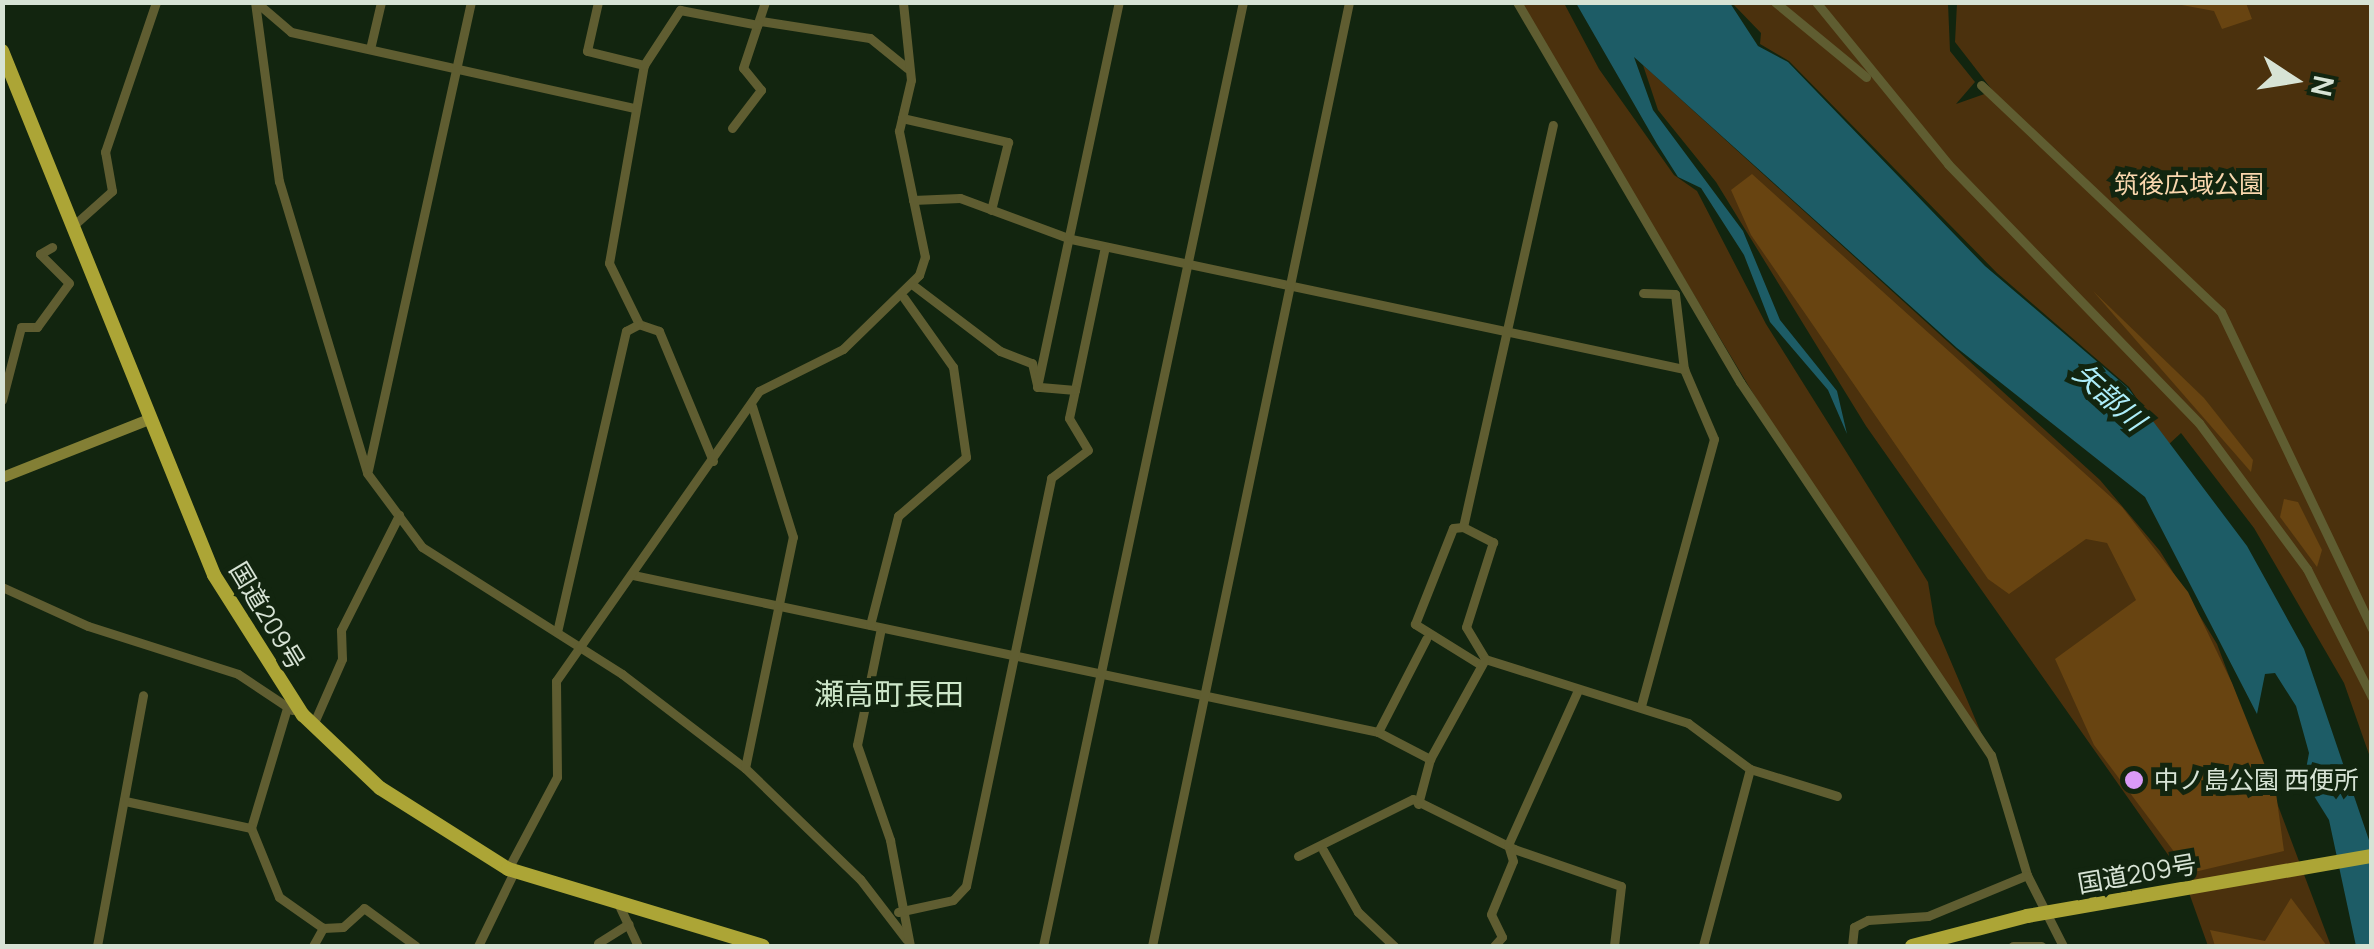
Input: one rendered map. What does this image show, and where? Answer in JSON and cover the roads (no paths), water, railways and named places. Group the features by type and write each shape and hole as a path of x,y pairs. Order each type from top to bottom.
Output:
{"highway":[{"name":"国道209号","path":"2,50 214,574 308,720 380,788 511,871 763,946"},
{"name":"国道209号","path":"1912,946 2027,916 2372,856"}],"main road":[{"path":"2,477 151,418"}],"street":[{"path":"74,225 112,191 105,152 156,2"},
{"path":"255,2 291,32 635,108"},
{"path":"255,2 279,182 367,473 422,546 557,632 744,768 860,879 908,943"},
{"path":"370,49 380,2"},
{"path":"367,473 471,2"},
{"path":"598,2 587,51 644,65"},
{"path":"732,128 761,90 743,68 765,2"},
{"path":"478,946 511,871 549,802 556,680 714,462 759,392 843,349 904,298 913,285 925,257 902,118 907,68 903,2"},
{"path":"1038,387 1119,2"},
{"path":"1043,946 1243,2"},
{"path":"1152,946 1349,2"},
{"path":"1517,2 1740,382 1992,755 2027,874 2063,946"},
{"path":"1775,2 1873,82 2199,423 2307,568 2372,697"},
{"path":"1816,2 1873,82"},
{"path":"639,324 609,263 644,65 680,10 870,38 907,68"},
{"path":"1981,85 2221,312 2372,629"},
{"path":"902,118 1008,142 991,210"},
{"path":"1464,526 1553,125"},
{"path":"913,200 960,198 1071,239 1684,370"},
{"path":"898,912 953,900 966,886 1052,478 1088,450 1070,418 1106,246"},
{"path":"2,400 21,327 37,327 69,283 40,254 52,247"},
{"path":"913,285 1000,351 1032,363 1038,387"},
{"path":"1641,704 1714,440 1684,370 1674,294 1643,293"},
{"path":"904,298 953,367 966,457 898,516 857,745 890,840 898,912 908,943"},
{"path":"557,632 626,330 639,324 659,331 714,462"},
{"path":"1038,387 1074,390"},
{"path":"744,768 793,537 752,406"},
{"path":"2,587 88,626 238,674 308,720 342,659 341,630 399,515"},
{"path":"1483,662 1466,627 1493,542 1464,526 1453,528 1415,624 1426,639 1483,662 1641,704 1710,734 1750,769 1837,796"},
{"path":"633,575 1378,732 1430,760"},
{"path":"1378,732 1426,639"},
{"path":"1418,804 1430,760 1483,662"},
{"path":"1494,946 1502,937 1491,914 1512,861 1508,845 1578,690"},
{"path":"98,946 142,695"},
{"path":"287,708 251,828 279,897 324,928 343,927 364,908 416,946"},
{"path":"1704,946 1750,769"},
{"path":"125,801 251,828"},
{"path":"1298,856 1322,850 1418,804 1470,820 1508,845 1622,886 1614,946"},
{"path":"1322,850 1358,912 1394,946"},
{"path":"1852,946 1854,928 1868,920 1928,916 2027,874"},
{"path":"618,903 638,946"},
{"path":"598,943 628,924"},
{"path":"313,946 324,928"},
{"path":"2012,946 2041,946"}],"water":[{"name":"矢部川","path":"1576,3 1730,3 1758,46 1788,62 1985,266 2128,388 2247,546 2304,649 2371,846 2371,946 2356,946 2329,820 2304,780 2309,753 2296,706 2275,673 2265,674 2257,714 2145,497 1957,348 1634,57 1653,110 1743,231 1780,320 1837,391 1847,434 1828,390 1770,322 1744,255 1701,188 1678,177"}],"place":[{"name":"中ノ島公園 西便所","path":"2134,780"}],"district":[{"name":"瀬高町長田","path":"889,694"}],"park label":[{"name":"筑後広域公園","path":"2189,184"}]}
